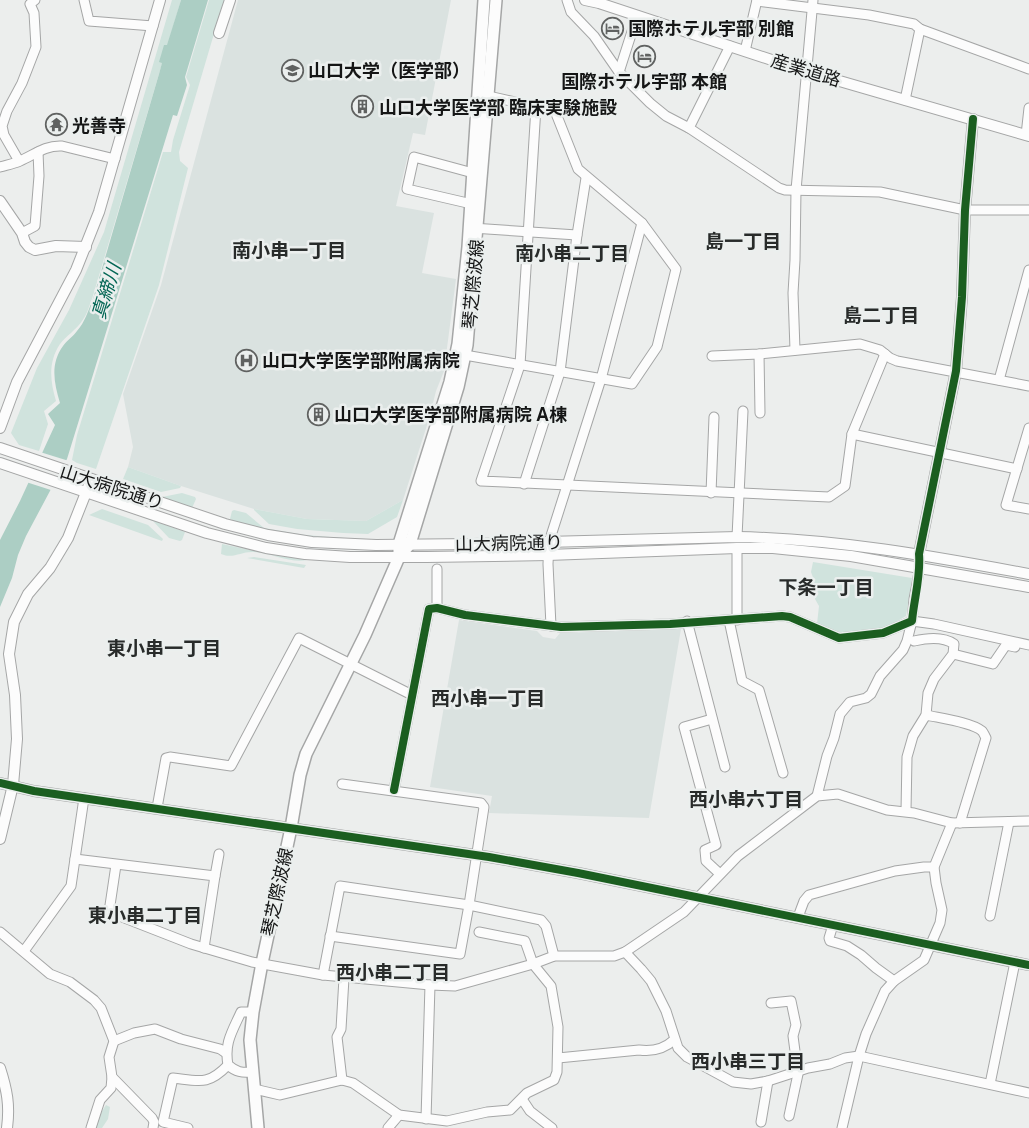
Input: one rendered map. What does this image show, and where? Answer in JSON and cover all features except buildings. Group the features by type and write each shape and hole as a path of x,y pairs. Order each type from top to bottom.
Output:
{"main road":[{"name":"琴芝際波線","path":"258,1128 250,1040 253,1012 300,775 306,754 351,665 405,544 458,387 461,354 470,330 473,228 483,95 484,0"},
{"name":"琴芝際波線","path":"475,205 473,173 496,0"}],"street":[{"path":"20,161 2,135 3,120 22,83 36,47 34,13 30,4 35,0"},
{"path":"84,0 89,21 152,26"},
{"path":"0,428 17,382 61,301 86,247 115,159 160,0"},
{"path":"220,33 230,0"},
{"path":"567,0 571,12 594,36 619,72 662,112 772,185 785,190 880,192 964,210 1029,210"},
{"name":"産業道路","path":"585,0 805,71 1027,135"},
{"path":"745,51 757,0 813,3 914,24 920,29 1029,69"},
{"path":"795,350 793,293 796,260 796,190 805,71 813,3"},
{"path":"619,72 637,16"},
{"path":"905,100 920,29"},
{"path":"688,128 730,46"},
{"path":"461,354 632,384 657,347 676,269 642,223 578,170 555,111 483,95"},
{"path":"536,106 520,365 481,481 829,497 845,486 852,434 886,354"},
{"path":"1027,135 1029,108"},
{"path":"817,796 840,714 850,702 866,698 871,694 880,676 903,650 912,622 920,568 919,554 956,371 962,297 964,210 973,119"},
{"path":"0,167 20,161 46,146 62,146 115,159"},
{"path":"22,233 35,226 39,176 38,152"},
{"path":"473,173 414,157 407,189 475,205"},
{"path":"524,484 560,372 586,178"},
{"path":"0,202 22,233 29,247 35,250 56,246 86,247"},
{"path":"551,626 549,542 601,379 642,223"},
{"path":"473,228 577,235"},
{"path":"999,380 1029,270"},
{"path":"712,356 759,354 860,344 886,354 897,361 1029,386"},
{"path":"759,354 760,413"},
{"path":"737,537 743,411"},
{"path":"711,492 714,417"},
{"path":"1029,428 1006,505 1029,509"},
{"path":"852,434 1017,469"},
{"name":"山大病院通り","path":"0,448 71,474 225,524 268,535 312,542 405,544 737,537 805,539 919,554 1029,574"},
{"name":"山大病院通り","path":"0,463 207,533 266,548 326,556 548,556 737,548 811,551 1029,587"},
{"path":"0,839 13,785 17,739 16,702 9,654 14,622 28,594 50,568 68,538 90,480"},
{"path":"737,548 733,620 742,680 759,690 783,773"},
{"path":"437,569 437,608"},
{"path":"394,790 429,609 437,608 465,614 561,627 790,617 839,638 884,633 912,622 934,624 1029,646"},
{"path":"687,621 725,767"},
{"path":"157,808 166,758 231,766 299,638 412,695"},
{"path":"906,811 906,757 916,730 926,715 928,693 934,679 953,654 954,644 950,641 933,638 914,641"},
{"path":"953,654 993,664 1006,645 1027,650 1029,646"},
{"path":"842,1128 859,1056 885,991 894,981 924,960 940,923 942,910 934,867 956,823 986,738 982,731 974,727 926,715"},
{"path":"712,719 684,727 716,845 705,850 706,861 720,874"},
{"path":"0,783 34,791 477,856 578,873 1029,965"},
{"path":"330,936 460,954 484,807 481,803 342,784"},
{"path":"116,865 109,912 191,944 262,964 323,975 455,986 533,964 554,956 614,956 625,952 684,912 738,856 817,796 838,794 887,810 906,811 956,823 1029,822"},
{"path":"24,951 71,886 84,798"},
{"path":"990,916 1009,822"},
{"path":"204,948 219,854"},
{"path":"75,859 215,876"},
{"path":"798,917 804,900 810,895 895,871 934,867"},
{"path":"323,975 340,886 469,905 541,920 546,926 554,956"},
{"path":"832,924 828,938 830,940 847,946 894,981"},
{"path":"0,932 24,951 34,962 50,974 70,982 94,1000 101,1008 114,1041 109,1057 112,1076 111,1088 100,1100 91,1128"},
{"path":"254,1089 280,1095 342,1080 353,1083 399,1115 447,1121 488,1112 510,1110 527,1093 554,1080 557,1072 558,1027 551,986 533,964 525,941 479,932"},
{"path":"625,952 651,981 666,1011 678,1048 687,1057 733,1082 751,1084 768,1081 859,1056 1029,1093"},
{"path":"990,1084 1015,962"},
{"path":"342,1080 337,1037 340,1029 344,978"},
{"path":"426,1119 430,985"},
{"path":"771,1003 791,1001 796,1025 793,1036 798,1074 789,1116"},
{"path":"252,1072 243,1073 236,1071 228,1065 226,1053 227,1043 241,1012 253,1012"},
{"path":"114,1041 134,1033 155,1030 181,1040 220,1049 226,1053"},
{"path":"558,1058 640,1050 650,1051 664,1047 674,1040"},
{"path":"188,1128 163,1122 173,1078 207,1081 216,1078 228,1065"},
{"path":"0,1068 7,1092 9,1110 7,1128"},
{"path":"112,1076 152,1118 154,1122 153,1128"},
{"path":"761,1122 768,1081"},
{"path":"522,1099 530,1111 552,1128"},
{"path":"388,1128 399,1115"}],"shaded area":[{"path":"172,0 181,0 92,299 84,319 60,344 53,358 51,379 56,401 44,411 48,424 39,451 19,445 11,433 37,368 69,310 104,232"},
{"path":"209,0 224,0 179,152 180,161 188,168 159,285 96,469 72,460 77,435 163,152 171,152 190,85 186,77"},
{"path":"238,0 451,0 425,135 413,133 396,206 434,213 422,273 456,279 444,371 436,391 403,500 366,521 307,519 254,509 128,467 133,447 123,394 161,285"},
{"path":"128,467 181,486 180,488 161,492 123,479"},
{"path":"127,485 162,497 182,493 196,499 192,508"},
{"path":"403,500 397,517 368,534 297,529 269,524 254,510 307,519 366,521"},
{"path":"111,505 185,532 182,540 169,538 153,521"},
{"path":"102,509 148,525 163,539 162,541 89,515"},
{"path":"234,510 246,513 264,528 305,535 370,540 299,536 262,530 230,519"},
{"path":"222,544 307,560 287,559 252,552 233,556 225,555 221,554"},
{"path":"254,557 306,565 304,568 247,558"},
{"path":"813,562 912,578 906,616 884,629 838,634 817,624 819,606 815,599 814,580 811,572"},
{"path":"459,620 537,631 543,637 555,639 560,633 681,629 649,818 489,813 492,796 430,787"},
{"path":"106,1105 110,1107 108,1119 102,1128 95,1128 97,1119"}],"water":[{"name":"真締川","path":"181,0 208,0 185,77 187,85 177,116 173,115 67,459 26,536 0,607 0,540 55,425 48,414 60,403 54,374 56,360 63,346 82,324 93,299 159,74 162,63 159,62 164,45 167,45"}],"pier":[{"path":"40,452 69,461 54,491 26,482"}],"cycle path":[{"path":"394,790 429,609 437,608 465,615 561,627 670,624 782,616 790,617 839,638 883,633 912,621 918,579 919,554 956,371 962,297 965,210 973,119"},
{"path":"0,783 34,791 489,857 578,873 1029,965"}],"place":[{"name":"国際ホテル宇部 別館","path":"612,28"},
{"name":"国際ホテル宇部 本館","path":"644,56"},
{"name":"山口大学（医学部）","path":"292,70"},
{"name":"山口大学医学部 臨床実験施設","path":"363,107"},
{"name":"光善寺","path":"56,125"},
{"name":"山口大学医学部附属病院","path":"246,360"},
{"name":"山口大学医学部附属病院 A棟","path":"318,414"}],"district":[{"name":"島一丁目","path":"743,241"},
{"name":"南小串一丁目","path":"289,250"},
{"name":"南小串二丁目","path":"572,253"},
{"name":"島二丁目","path":"881,315"},
{"name":"下条一丁目","path":"826,587"},
{"name":"東小串一丁目","path":"164,648"},
{"name":"西小串一丁目","path":"488,698"},
{"name":"西小串六丁目","path":"746,799"},
{"name":"東小串二丁目","path":"145,915"},
{"name":"西小串二丁目","path":"393,972"},
{"name":"西小串三丁目","path":"748,1061"}]}
